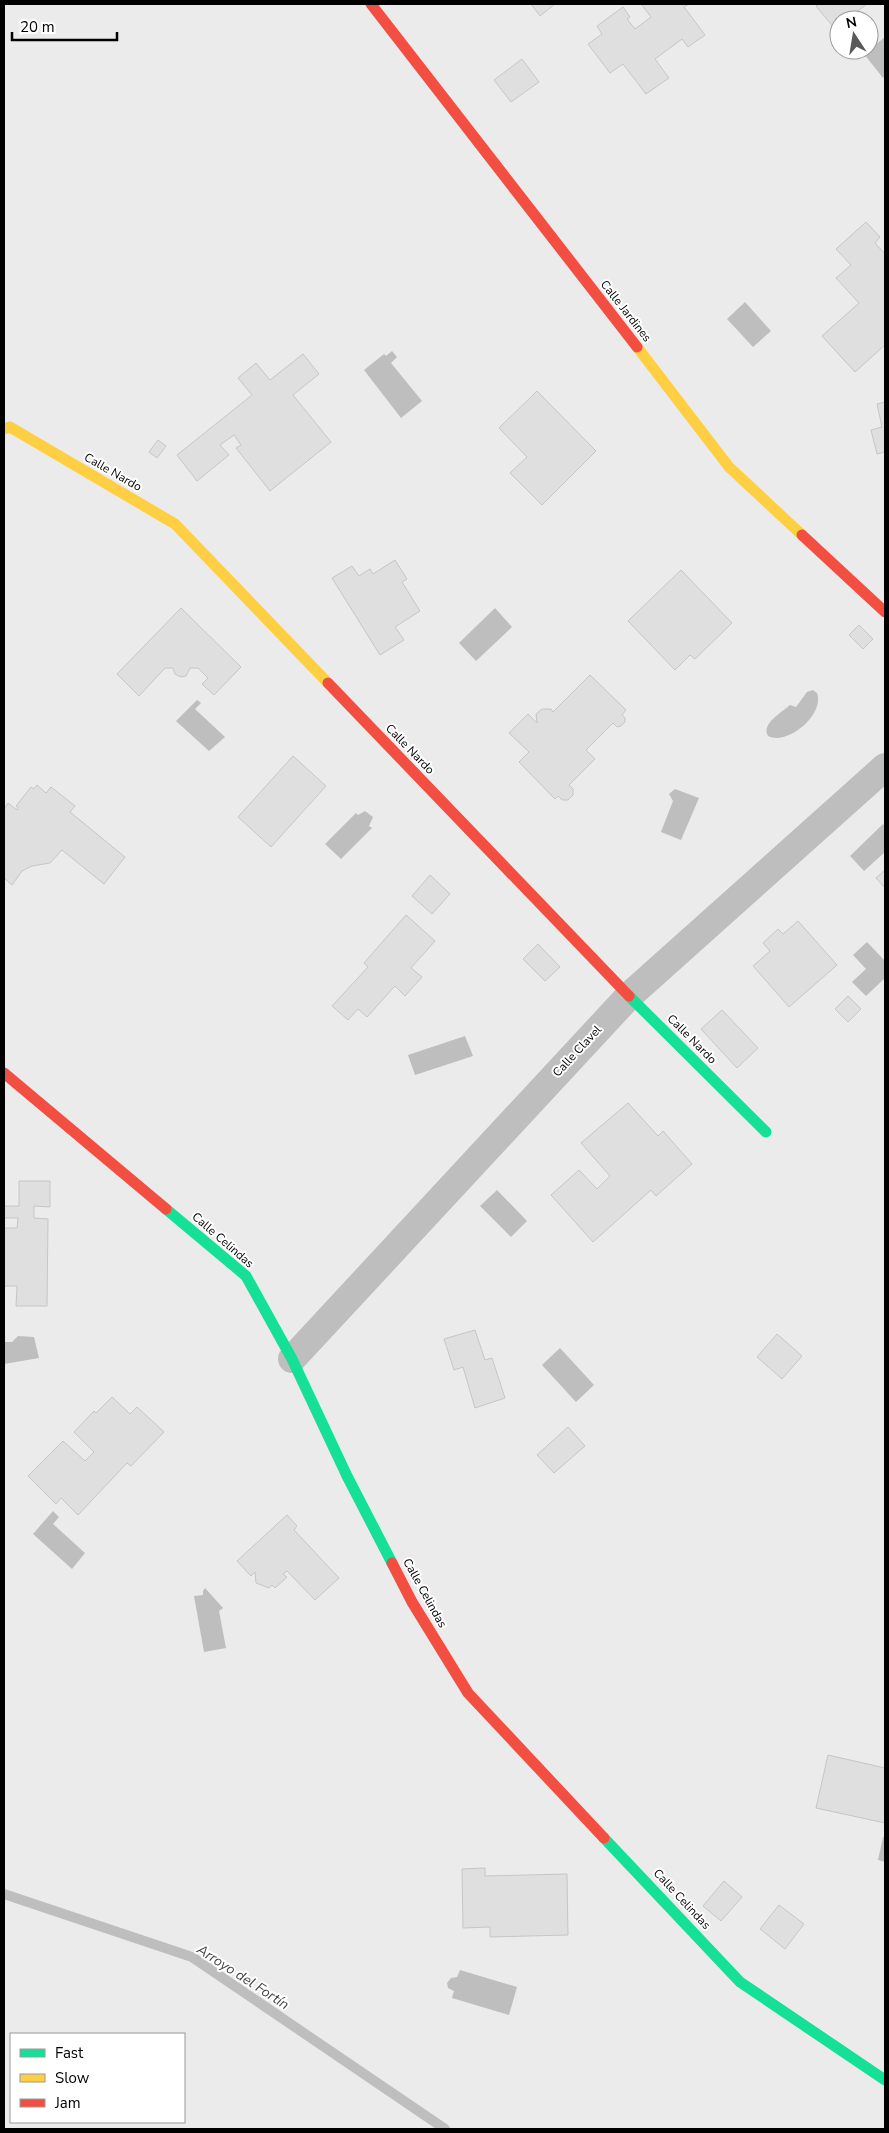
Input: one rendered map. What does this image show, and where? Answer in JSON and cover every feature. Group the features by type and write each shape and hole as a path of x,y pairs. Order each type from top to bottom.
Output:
{"street":[{"name":"Calle Jardines","path":"371,4 729,466 885,612"},
{"name":"Calle Nardo","path":"4,429 10,427 175,524 629,996 766,1132"},
{"name":"Calle Clavel","path":"292,1359 629,996 885,766"},
{"name":"Calle Celindas","path":"4,1073 246,1276 292,1359 347,1476 412,1602 468,1692 740,1982 885,2080"}],"shaded area":[{"path":"4,4 885,4 885,2129 4,2129"},
{"path":"885,37 885,76 883,78 869,60 879,60 879,42"},
{"path":"745,302 771,331 753,347 727,319"},
{"path":"392,351 397,357 391,363 422,401 401,418 364,370 384,354 386,356"},
{"path":"495,608 512,627 476,661 459,643"},
{"path":"813,690 817,693 816,710 803,726 785,736 776,738 768,736 767,727 773,719 790,705 796,707 807,692"},
{"path":"197,700 201,703 195,709 225,737 209,751 176,721"},
{"path":"675,789 699,798 681,840 661,832 673,801 669,794"},
{"path":"365,811 373,817 369,826 372,828 341,859 325,844 356,813 358,815"},
{"path":"883,824 885,827 885,852 864,871 850,856"},
{"path":"867,942 885,961 885,978 866,996 852,982 866,969 853,955"},
{"path":"465,1036 473,1056 415,1075 408,1055"},
{"path":"497,1190 527,1221 511,1237 480,1206"},
{"path":"18,1336 34,1337 39,1358 4,1364 4,1342 12,1342"},
{"path":"560,1348 594,1385 576,1402 542,1365"},
{"path":"53,1511 59,1517 53,1524 85,1553 72,1569 33,1534"},
{"path":"205,1588 223,1608 219,1611 226,1648 204,1652 194,1596 203,1595"},
{"path":"883,1837 885,1838 885,1862 878,1860"},
{"path":"460,1970 517,1987 509,2015 452,1998 454,1991 448,1988 447,1983 451,1978 457,1977"}],"building":[{"path":"531,4 555,4 540,16"},
{"path":"641,4 689,4 684,7 705,35 688,47 682,39 655,59 669,78 646,94 623,64 610,73 588,44 602,34 597,26 623,7 630,17 627,19 635,29 651,17"},
{"path":"818,4 867,4 859,10 829,10 829,22 816,6"},
{"path":"522,59 539,82 511,102 494,80"},
{"path":"866,222 880,237 875,243 885,254 885,345 855,372 822,336 859,303 836,278 851,265 836,249"},
{"path":"303,354 319,374 293,395 331,442 270,491 236,448 241,445 234,435 220,445 229,455 197,481 177,455 252,395 238,378 256,363 270,380"},
{"path":"537,391 596,451 542,505 510,473 527,457 499,428"},
{"path":"885,402 885,452 877,454 871,430 882,427 877,404"},
{"path":"158,440 166,446 157,458 149,452"},
{"path":"395,560 407,579 402,582 420,611 395,627 404,640 380,655 332,578 352,566 359,576 370,569 373,574"},
{"path":"681,570 732,623 695,659 690,655 675,670 628,621"},
{"path":"181,608 241,667 214,695 202,684 208,678 198,668 190,668 186,676 181,677 175,674 173,668 165,668 139,696 117,674"},
{"path":"859,625 873,639 863,649 849,635"},
{"path":"590,675 626,710 622,715 625,718 625,722 617,727 613,723 586,750 595,759 569,785 573,789 573,795 568,800 562,800 558,796 555,799 519,762 529,752 509,733 528,714 537,723 536,714 542,709 551,709 553,712"},
{"path":"293,756 326,786 271,847 238,817"},
{"path":"37,785 46,793 51,787 75,806 70,812 125,857 104,884 62,850 50,863 32,866 22,871 12,885 4,878 4,809 8,803 17,810 18,807 16,806 31,787 34,789"},
{"path":"885,870 885,888 876,878"},
{"path":"430,875 450,894 432,914 412,896"},
{"path":"406,915 435,941 411,968 422,977 405,996 395,986 367,1017 358,1009 348,1020 332,1006 368,967 364,963"},
{"path":"798,921 837,965 789,1007 753,966 770,951 763,943 778,929 783,934"},
{"path":"538,944 560,967 545,981 523,959"},
{"path":"848,996 861,1009 848,1022 835,1009"},
{"path":"722,1010 758,1048 737,1068 701,1029"},
{"path":"628,1103 658,1136 663,1131 692,1164 656,1196 651,1190 593,1242 551,1195 579,1170 597,1189 610,1176 581,1143"},
{"path":"19,1181 50,1181 50,1207 34,1206 34,1218 48,1219 47,1306 16,1306 17,1286 4,1286 4,1228 17,1228 18,1218 4,1218 4,1206 19,1206"},
{"path":"475,1330 485,1360 492,1358 505,1398 475,1408 463,1367 454,1370 444,1339"},
{"path":"777,1334 802,1356 782,1379 757,1357"},
{"path":"112,1397 130,1414 137,1407 164,1432 131,1466 127,1463 78,1515 61,1498 56,1504 28,1476 63,1441 85,1461 94,1452 74,1432 94,1411 96,1413"},
{"path":"568,1427 585,1446 554,1473 537,1455"},
{"path":"287,1515 297,1526 294,1530 339,1578 315,1600 287,1571 283,1574 287,1577 275,1588 272,1585 269,1588 256,1583 255,1572 251,1576 237,1561"},
{"path":"828,1755 885,1768 885,1823 816,1808"},
{"path":"485,1868 485,1876 567,1874 568,1935 490,1937 490,1927 463,1928 462,1869"},
{"path":"724,1881 742,1897 721,1921 703,1906"},
{"path":"779,1905 804,1924 785,1949 760,1929"}],"waterway":[{"name":"Arroyo del Fortín","path":"4,1894 192,1957 445,2129"}],"traffic: fast":[{"path":"629,996 766,1132"},
{"path":"166,1209 246,1276 292,1359 347,1476 392,1563"},
{"path":"604,1838 740,1982 885,2080"}],"traffic: slow":[{"path":"637,347 729,467 802,535"},
{"path":"4,429 10,427 175,524 328,683"}],"traffic: jam":[{"path":"371,4 637,347"},
{"path":"802,535 885,612"},
{"path":"328,683 629,996"},
{"path":"4,1073 166,1209"},
{"path":"392,1563 412,1602 468,1693 604,1838"}]}
